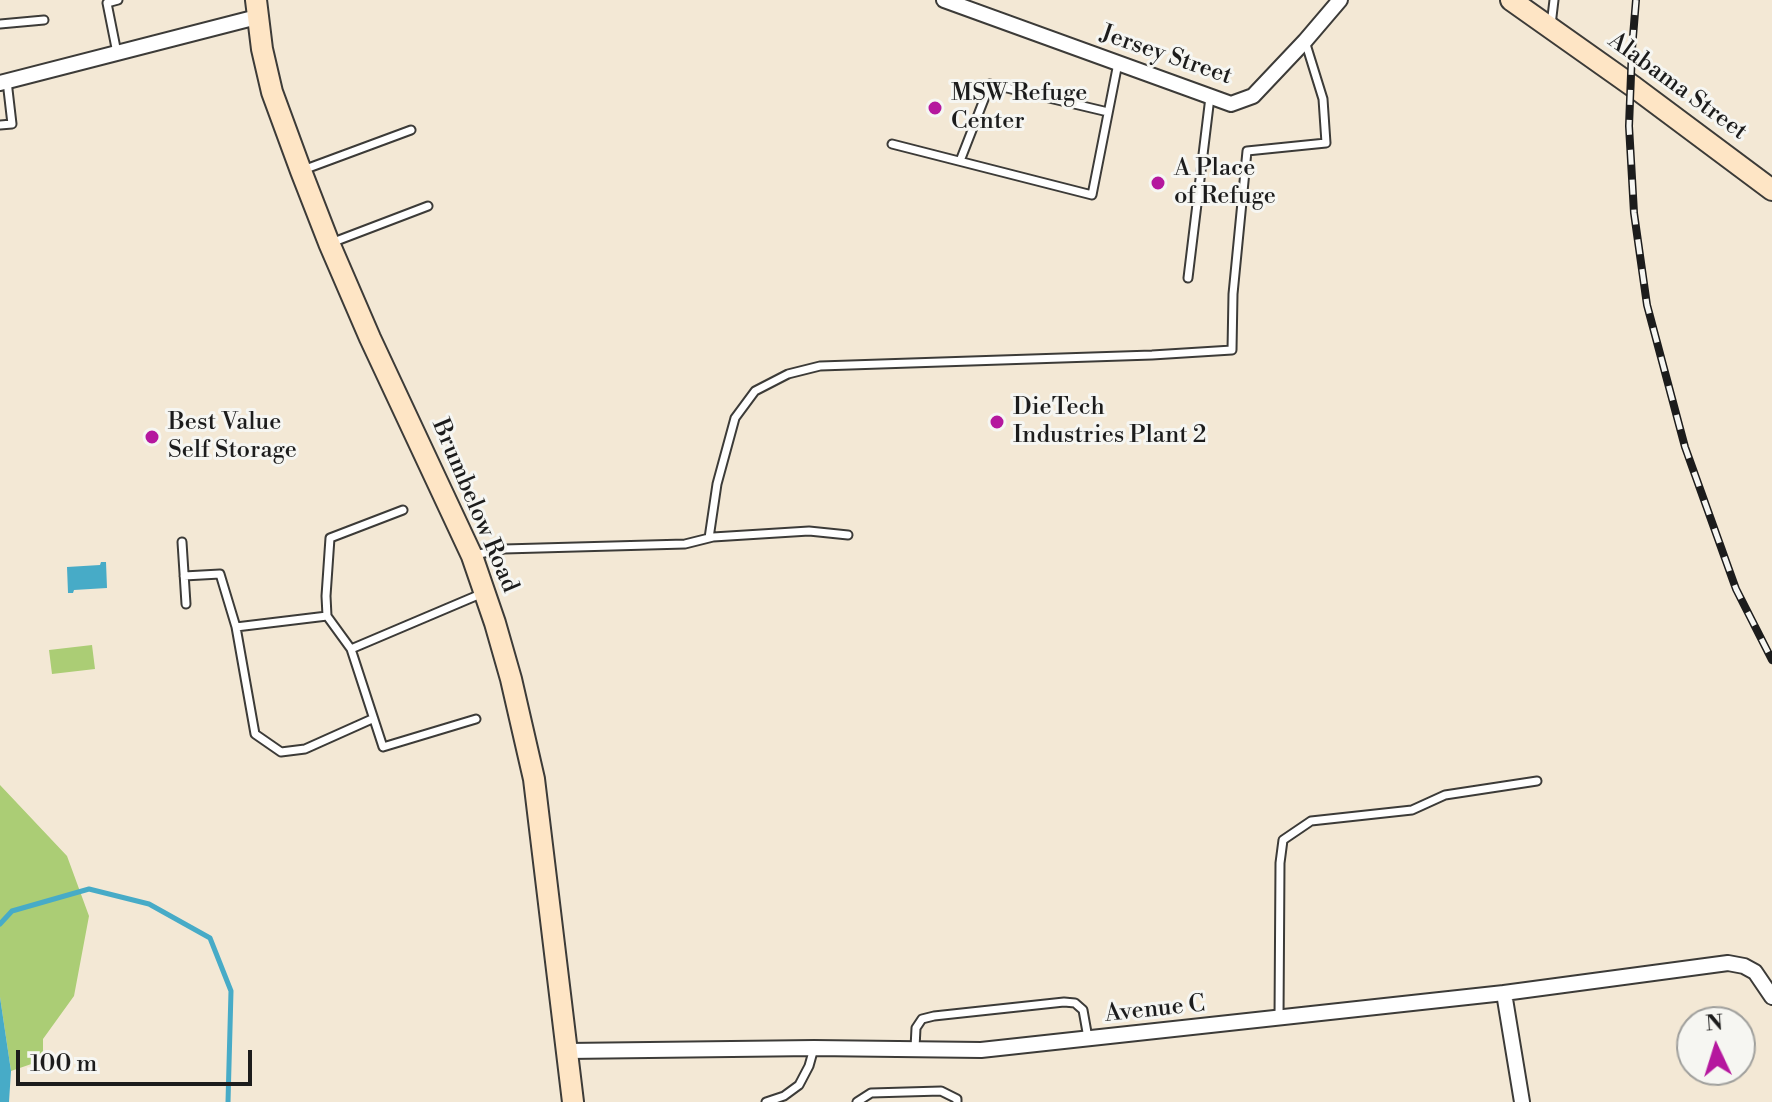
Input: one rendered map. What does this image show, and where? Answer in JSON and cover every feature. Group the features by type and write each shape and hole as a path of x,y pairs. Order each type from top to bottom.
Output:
{"street":[{"name":"Jersey Street","path":"944,0 1231,104 1253,96 1340,0"},
{"name":"Alabama Street","path":"1511,0 1772,190"},
{"path":"4,82 117,53 257,9"},
{"name":"Brumbelow Road","path":"257,9 272,92 301,171 370,338 472,556 511,679 534,779 573,1102"},
{"name":"Avenue C","path":"567,1051 814,1048 981,1050 1504,993 1728,963 1755,972 1772,997"},
{"path":"1504,993 1522,1102"}],"lane":[{"path":"117,53 107,3 118,0"},
{"path":"1550,28 1554,0"},
{"path":"0,24 44,20"},
{"path":"709,538 717,484 735,418 755,391 788,374 820,366 1232,350 1233,294 1247,151 1326,143 1323,99 1305,41"},
{"path":"892,144 1092,195 1118,63"},
{"path":"0,125 12,124 4,82"},
{"path":"960,161 990,84 1108,112"},
{"path":"1188,278 1210,97"},
{"path":"301,171 411,130"},
{"path":"329,243 428,206"},
{"path":"403,510 330,538 327,616 351,649 383,747 476,719"},
{"path":"472,556 504,549 685,544 709,538 809,531 848,535"},
{"path":"182,542 186,604"},
{"path":"184,576 220,574 236,627 255,734 281,752 305,749 372,719"},
{"path":"351,649 485,593"},
{"path":"236,627 327,616"},
{"path":"1279,1018 1280,863 1283,840 1311,821 1412,810 1445,795 1537,781"},
{"path":"915,1050 916,1028 922,1019 1064,1002 1075,1003 1083,1010 1089,1039"},
{"path":"766,1102 784,1096 799,1085 814,1048"},
{"path":"857,1102 871,1093 941,1091 957,1099 957,1102"}],"green space":[{"path":"92,645 95,669 52,674 49,650"},
{"path":"0,785 67,856 89,916 74,996 43,1039 43,1060 11,1071 0,997"}],"water":[{"path":"106,562 107,588 68,593 67,567 100,565"},
{"path":"0,997 11,1071 9,1102 0,1102"}],"waterway":[{"path":"0,924 12,911 89,889 149,904 210,938 231,991 228,1102"}],"railway":[{"path":"1636,0 1629,126 1634,213 1647,305 1685,447 1736,589 1772,660"}],"place":[{"name":"MSW Refuge Center","path":"935,108"},
{"name":"A Place of Refuge","path":"1158,183"},
{"name":"DieTech Industries Plant 2","path":"997,422"},
{"name":"Best Value Self Storage","path":"152,437"}]}
